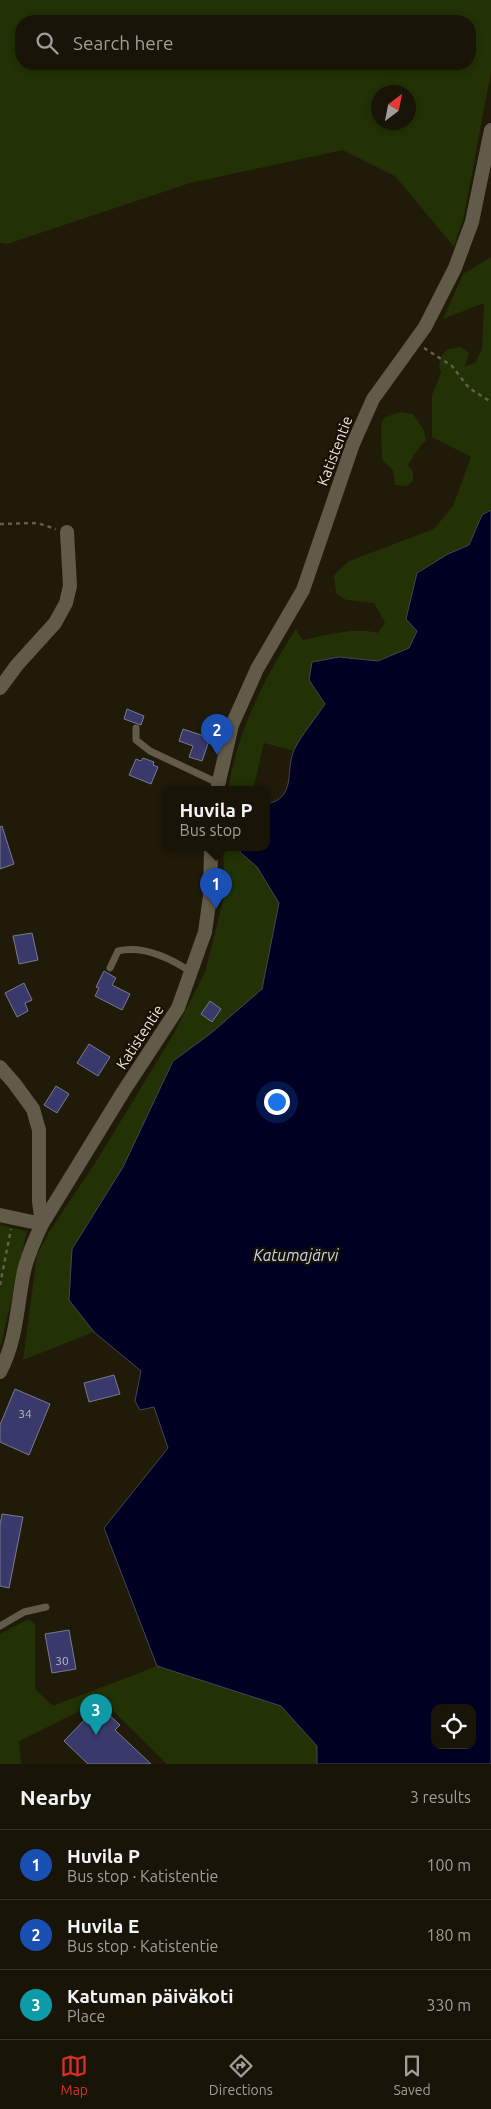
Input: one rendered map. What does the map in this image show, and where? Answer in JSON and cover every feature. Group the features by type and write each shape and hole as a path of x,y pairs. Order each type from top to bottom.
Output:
{"street":[{"name":"Katistentie","path":"218,786 232,725 257,669 303,590 353,444 373,400 425,326 455,268 472,222 491,130"},
{"path":"0,688 17,665 55,623 66,603 70,586 70,553 67,532"},
{"name":"Katistentie","path":"0,1372 14,1336 27,1262 42,1224 123,1092 178,1008 205,932 210,896 211,851"},
{"name":"Katistentie","path":"0,1067 19,1089 32,1110 39,1130 39,1192 42,1224"},
{"path":"7,1217 42,1224"}],"lane":[{"path":"136,728 136,740 150,750 218,786"},
{"path":"110,968 118,951 130,948 164,956 191,972"},
{"path":"0,1626 24,1612 46,1607"}],"path":[{"path":"414,343 452,366 469,388 491,402"},
{"path":"0,524 37,523 67,532"},
{"path":"0,1285 7,1217"}],"green space":[{"path":"0,0 491,0 491,72 464,216 454,247 395,176 343,150 190,183 7,244 0,243"},
{"path":"491,257 491,510 482,515 469,545 448,554 417,573 417,631 409,648 378,661 339,657 309,680 325,704 294,751 264,743 254,786 229,786 238,747 253,706 273,667 296,629 303,640 350,631 378,633 385,622 374,603 346,600 336,593 334,575 349,561 434,529 453,506 471,457 432,437 432,395 441,373 439,365 442,355 448,349 461,347 469,353 465,366 475,363 482,349 484,303 443,319 463,274"},
{"path":"401,412 413,414 424,430 426,441 420,446 408,465 413,472 413,480 407,486 395,485 393,470 382,460 381,424 385,417"},
{"path":"223,851 240,851 257,867 279,903 262,989 210,1034 175,1060 123,1167 72,1249 69,1300 94,1332 23,1360 37,1255 49,1232 97,1160 173,1035 205,972 225,893"},
{"path":"0,1225 27,1231 0,1349"},
{"path":"29,1619 35,1624 35,1689 53,1706 157,1666 281,1706 317,1746 317,1764 167,1764 102,1700 19,1741 21,1764 0,1764 0,1634"}],"water":[{"name":"Katumajärvi","path":"491,510 491,1764 317,1764 317,1746 281,1706 157,1666 104,1528 168,1448 154,1407 140,1410 135,1401 141,1371 94,1332 69,1300 72,1249 123,1167 173,1061 210,1034 262,989 279,903 257,867 240,852 270,851 270,803 276,801 286,790 294,750 325,704 309,680 312,662 339,657 378,661 409,648 417,631 406,619 417,573 448,554 469,545 482,515"}],"building":[{"path":"127,709 144,716 141,725 124,719"},
{"path":"183,729 210,738 202,761 189,757 193,746 179,741"},
{"path":"143,758 154,762 153,765 158,767 151,784 129,775 136,759 141,761"},
{"path":"2,826 14,864 0,869 0,827"},
{"path":"32,933 38,960 19,964 13,936"},
{"path":"104,971 116,978 112,985 130,994 122,1010 95,996 99,988 96,987"},
{"path":"24,983 32,1000 25,1003 28,1011 17,1017 5,993"},
{"path":"210,1001 221,1009 212,1022 201,1014"},
{"path":"89,1044 110,1057 98,1076 77,1063"},
{"path":"56,1086 69,1094 57,1113 44,1105"},
{"path":"114,1375 120,1394 89,1402 84,1383"},
{"path":"15,1389 50,1404 29,1455 0,1442 0,1425"},
{"path":"2,1514 23,1517 9,1588 0,1586 0,1525"},
{"path":"69,1630 76,1669 52,1673 45,1634"},
{"path":"95,1709 104,1718 108,1714 120,1725 115,1730 151,1764 88,1764 64,1741"}],"place":[{"name":"Huvila E","path":"217,755"},
{"name":"Huvila P","path":"216,909"},
{"name":"Katuman päiväkoti","path":"96,1735"}]}
